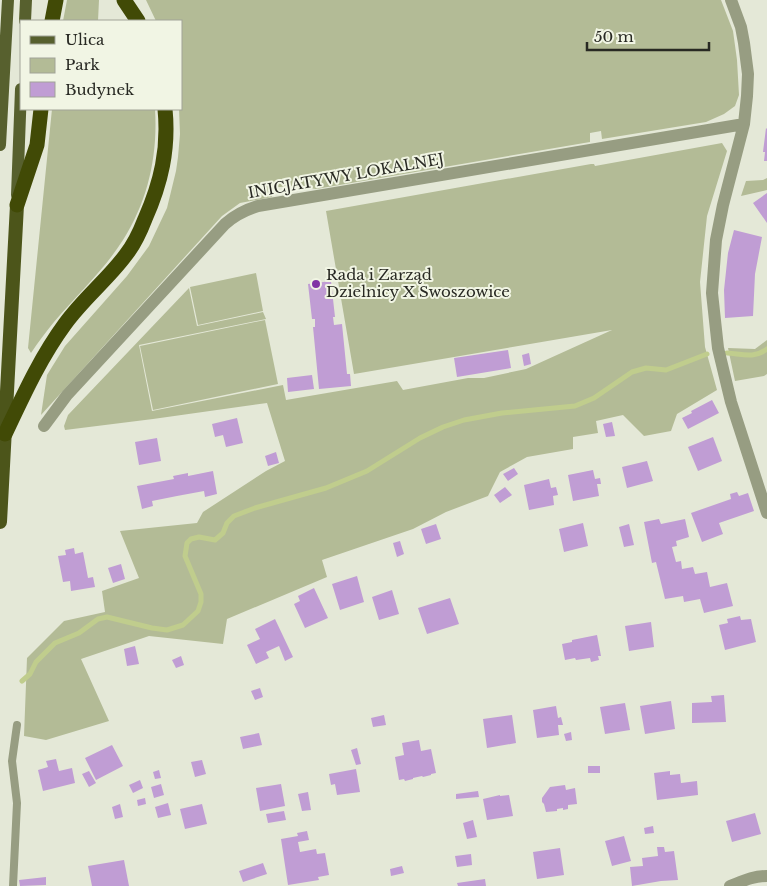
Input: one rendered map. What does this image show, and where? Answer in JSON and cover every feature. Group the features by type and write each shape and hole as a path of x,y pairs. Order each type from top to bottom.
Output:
{"highway":[{"path":"52,20 56,0"},
{"path":"126,3 137,20"},
{"path":"0,522 17,204 36,146 41,110"},
{"path":"5,434 26,390 54,340 66,322 126,255 142,228 154,199 162,170 166,131 165,110"}],"main road":[{"path":"0,145 8,0"},
{"path":"25,20 26,0"},
{"path":"17,204 20,110"}],"street":[{"path":"732,0 741,27 746,58 747,96 744,124 716,240 712,292 718,348 731,402 767,513"},
{"name":"INICJATYWY LOKALNEJ","path":"44,426 67,395 225,224 248,209 744,124"},
{"path":"730,886 750,877 767,876"}],"lane":[{"path":"13,886 18,803 12,761 17,725"}],"green space":[{"path":"67,0 99,0 98,20 63,20"},
{"path":"146,0 721,0 733,31 739,95 735,106 724,114 706,122 602,139 601,131 590,133 590,142 316,189 284,186 273,188 272,197 240,203 222,216 41,415 47,375 65,346 127,276 149,246 167,208 176,171 180,134 179,110 182,110 182,20 156,20"},
{"path":"52,110 155,110 155,143 150,177 132,225 116,251 54,322 31,353 28,348"},
{"path":"722,143 727,151 707,216 700,282 705,347 717,390 677,414 671,431 644,436 623,415 596,421 598,433 573,437 573,449 527,457 500,472 488,496 446,512 413,529 322,560 327,577 227,619 223,644 149,636 81,659 109,721 46,740 24,736 27,658 64,621 105,612 102,591 139,578 120,531 197,523 203,512 266,471 285,461 267,403 65,430 64,426 68,415 189,288 197,326 263,312 266,319 139,345 152,411 283,385 286,400 397,381 403,390 468,378 484,378 526,369 612,330 354,374 326,211"},
{"path":"767,178 767,190 741,196 746,181"},
{"path":"256,273 263,311 198,325 190,287"},
{"path":"265,320 278,384 153,410 140,346"},
{"path":"767,340 767,374 735,381 728,348 755,349"}],"building":[{"path":"766,128 767,161 764,161 765,152 763,152"},
{"path":"767,193 767,223 753,203"},
{"path":"734,230 762,237 755,274 753,316 725,318 724,290 728,253"},
{"path":"331,281 335,317 333,317 334,325 342,324 347,374 350,374 351,386 319,389 313,327 315,327 315,319 312,319 308,284"},
{"path":"508,350 511,368 457,377 454,358"},
{"path":"529,353 531,364 524,366 522,355"},
{"path":"312,375 314,389 288,392 287,378"},
{"path":"712,400 719,413 688,429 682,418"},
{"path":"237,418 243,443 226,447 223,435 215,437 212,424"},
{"path":"612,422 615,436 606,437 603,424"},
{"path":"713,437 722,461 698,471 688,447"},
{"path":"157,438 161,461 139,465 135,442"},
{"path":"276,452 279,463 268,466 265,456"},
{"path":"647,461 653,481 627,488 622,467"},
{"path":"514,468 518,474 508,481 503,474"},
{"path":"593,470 595,479 600,478 601,484 597,484 599,496 573,501 568,475"},
{"path":"213,471 217,494 205,497 204,491 152,501 153,506 142,509 137,486 174,479 173,476 188,473 188,476"},
{"path":"549,479 551,488 556,487 558,495 553,496 554,505 529,510 524,485"},
{"path":"505,487 512,495 500,503 494,495"},
{"path":"737,492 739,496 748,493 754,511 719,523 723,534 702,542 691,513 731,499 730,494"},
{"path":"659,519 661,524 685,519 689,537 676,541 677,546 672,547 676,562 681,561 682,569 693,567 695,574 707,572 710,587 727,583 733,606 704,613 700,599 684,602 683,596 665,599 656,562 652,563 644,522"},
{"path":"583,523 588,546 564,552 559,529"},
{"path":"436,524 441,539 426,544 421,529"},
{"path":"629,524 634,545 624,547 619,527"},
{"path":"400,541 404,554 397,557 393,543"},
{"path":"74,548 75,554 83,552 88,578 93,577 95,587 71,591 70,581 63,582 58,556 66,555 65,550"},
{"path":"121,564 125,579 113,583 108,568"},
{"path":"357,576 364,602 340,610 332,584"},
{"path":"314,588 328,618 305,628 294,604 300,601 298,596"},
{"path":"392,590 399,614 379,620 372,597"},
{"path":"450,598 459,624 427,634 418,608"},
{"path":"740,616 741,620 751,619 756,642 725,650 719,625 728,623 727,619"},
{"path":"275,619 293,657 285,661 279,646 266,652 269,658 256,664 247,645 260,639 255,629"},
{"path":"651,622 654,647 629,651 625,626"},
{"path":"597,635 601,656 598,656 599,660 591,662 590,658 576,660 575,658 565,660 562,644"},
{"path":"135,646 139,664 127,666 124,649"},
{"path":"181,656 184,665 176,668 172,660"},
{"path":"260,688 263,697 255,700 251,691"},
{"path":"724,695 726,722 692,723 692,703 712,702 711,696"},
{"path":"671,701 675,729 645,734 640,706"},
{"path":"625,703 630,730 605,734 600,707"},
{"path":"556,706 558,718 561,717 563,725 558,725 559,735 537,738 533,710"},
{"path":"384,715 386,725 373,727 371,718"},
{"path":"512,715 516,743 487,748 483,719"},
{"path":"571,732 572,740 566,741 564,734"},
{"path":"259,733 262,745 243,749 240,737"},
{"path":"419,740 421,751 431,749 436,773 405,781 404,779 399,780 395,757 404,755 402,743"},
{"path":"112,745 123,766 96,780 85,758"},
{"path":"357,748 361,764 356,765 351,750"},
{"path":"56,759 59,771 72,768 75,783 43,791 38,770 48,767 46,761"},
{"path":"202,760 206,774 195,777 191,762"},
{"path":"588,766 600,766 600,773 588,773"},
{"path":"356,769 360,792 337,795 335,784 331,785 329,774"},
{"path":"159,770 161,778 155,779 153,772"},
{"path":"89,771 96,783 89,787 82,774"},
{"path":"670,771 670,775 680,774 681,783 697,781 698,795 657,800 654,773"},
{"path":"140,780 143,788 133,793 129,785"},
{"path":"161,784 164,795 154,798 151,787"},
{"path":"281,784 285,806 260,811 256,788"},
{"path":"565,785 566,790 575,788 577,804 568,805 568,809 563,810 563,808 557,809 557,811 546,812 542,798 550,787"},
{"path":"478,791 479,797 456,799 456,794"},
{"path":"308,792 311,810 302,811 298,794"},
{"path":"509,795 513,816 487,820 483,799"},
{"path":"145,798 146,804 138,806 137,800"},
{"path":"168,803 171,815 158,818 155,807"},
{"path":"120,804 123,817 115,819 112,807"},
{"path":"202,804 207,824 185,829 180,809"},
{"path":"284,811 286,820 268,823 266,814"},
{"path":"755,813 761,834 732,842 726,821"},
{"path":"473,820 477,837 467,839 463,823"},
{"path":"653,826 654,833 645,834 644,828"},
{"path":"307,831 309,840 298,842 300,852 316,849 317,854 325,853 329,875 318,877 319,880 288,885 281,839 298,836 297,833"},
{"path":"624,836 631,861 612,866 605,841"},
{"path":"657,847 664,847 665,852 674,851 678,880 632,886 630,867 643,866 642,858 658,856"},
{"path":"560,848 564,875 537,879 533,852"},
{"path":"471,854 472,865 457,867 455,856"},
{"path":"124,860 129,886 92,886 88,866"},
{"path":"263,863 267,874 243,882 239,871"},
{"path":"402,866 404,873 391,876 390,869"},
{"path":"46,877 46,885 20,886 19,880"},
{"path":"485,879 486,886 458,886 457,883"}],"waterway":[{"path":"727,353 753,355 767,349"},
{"path":"22,681 30,674 36,662 55,643 79,633 98,619 107,617 167,630 183,625 198,611 201,602 201,594 185,556 187,543 191,539 199,537 215,540 223,533 227,523 234,516 255,508 326,488 367,471 420,438 443,427 464,420 502,413 575,406 594,398 632,372 646,368 666,370 707,354"}],"place":[{"name":"Rada i Zarząd Dzielnicy X Swoszowice","path":"316,284"}]}
